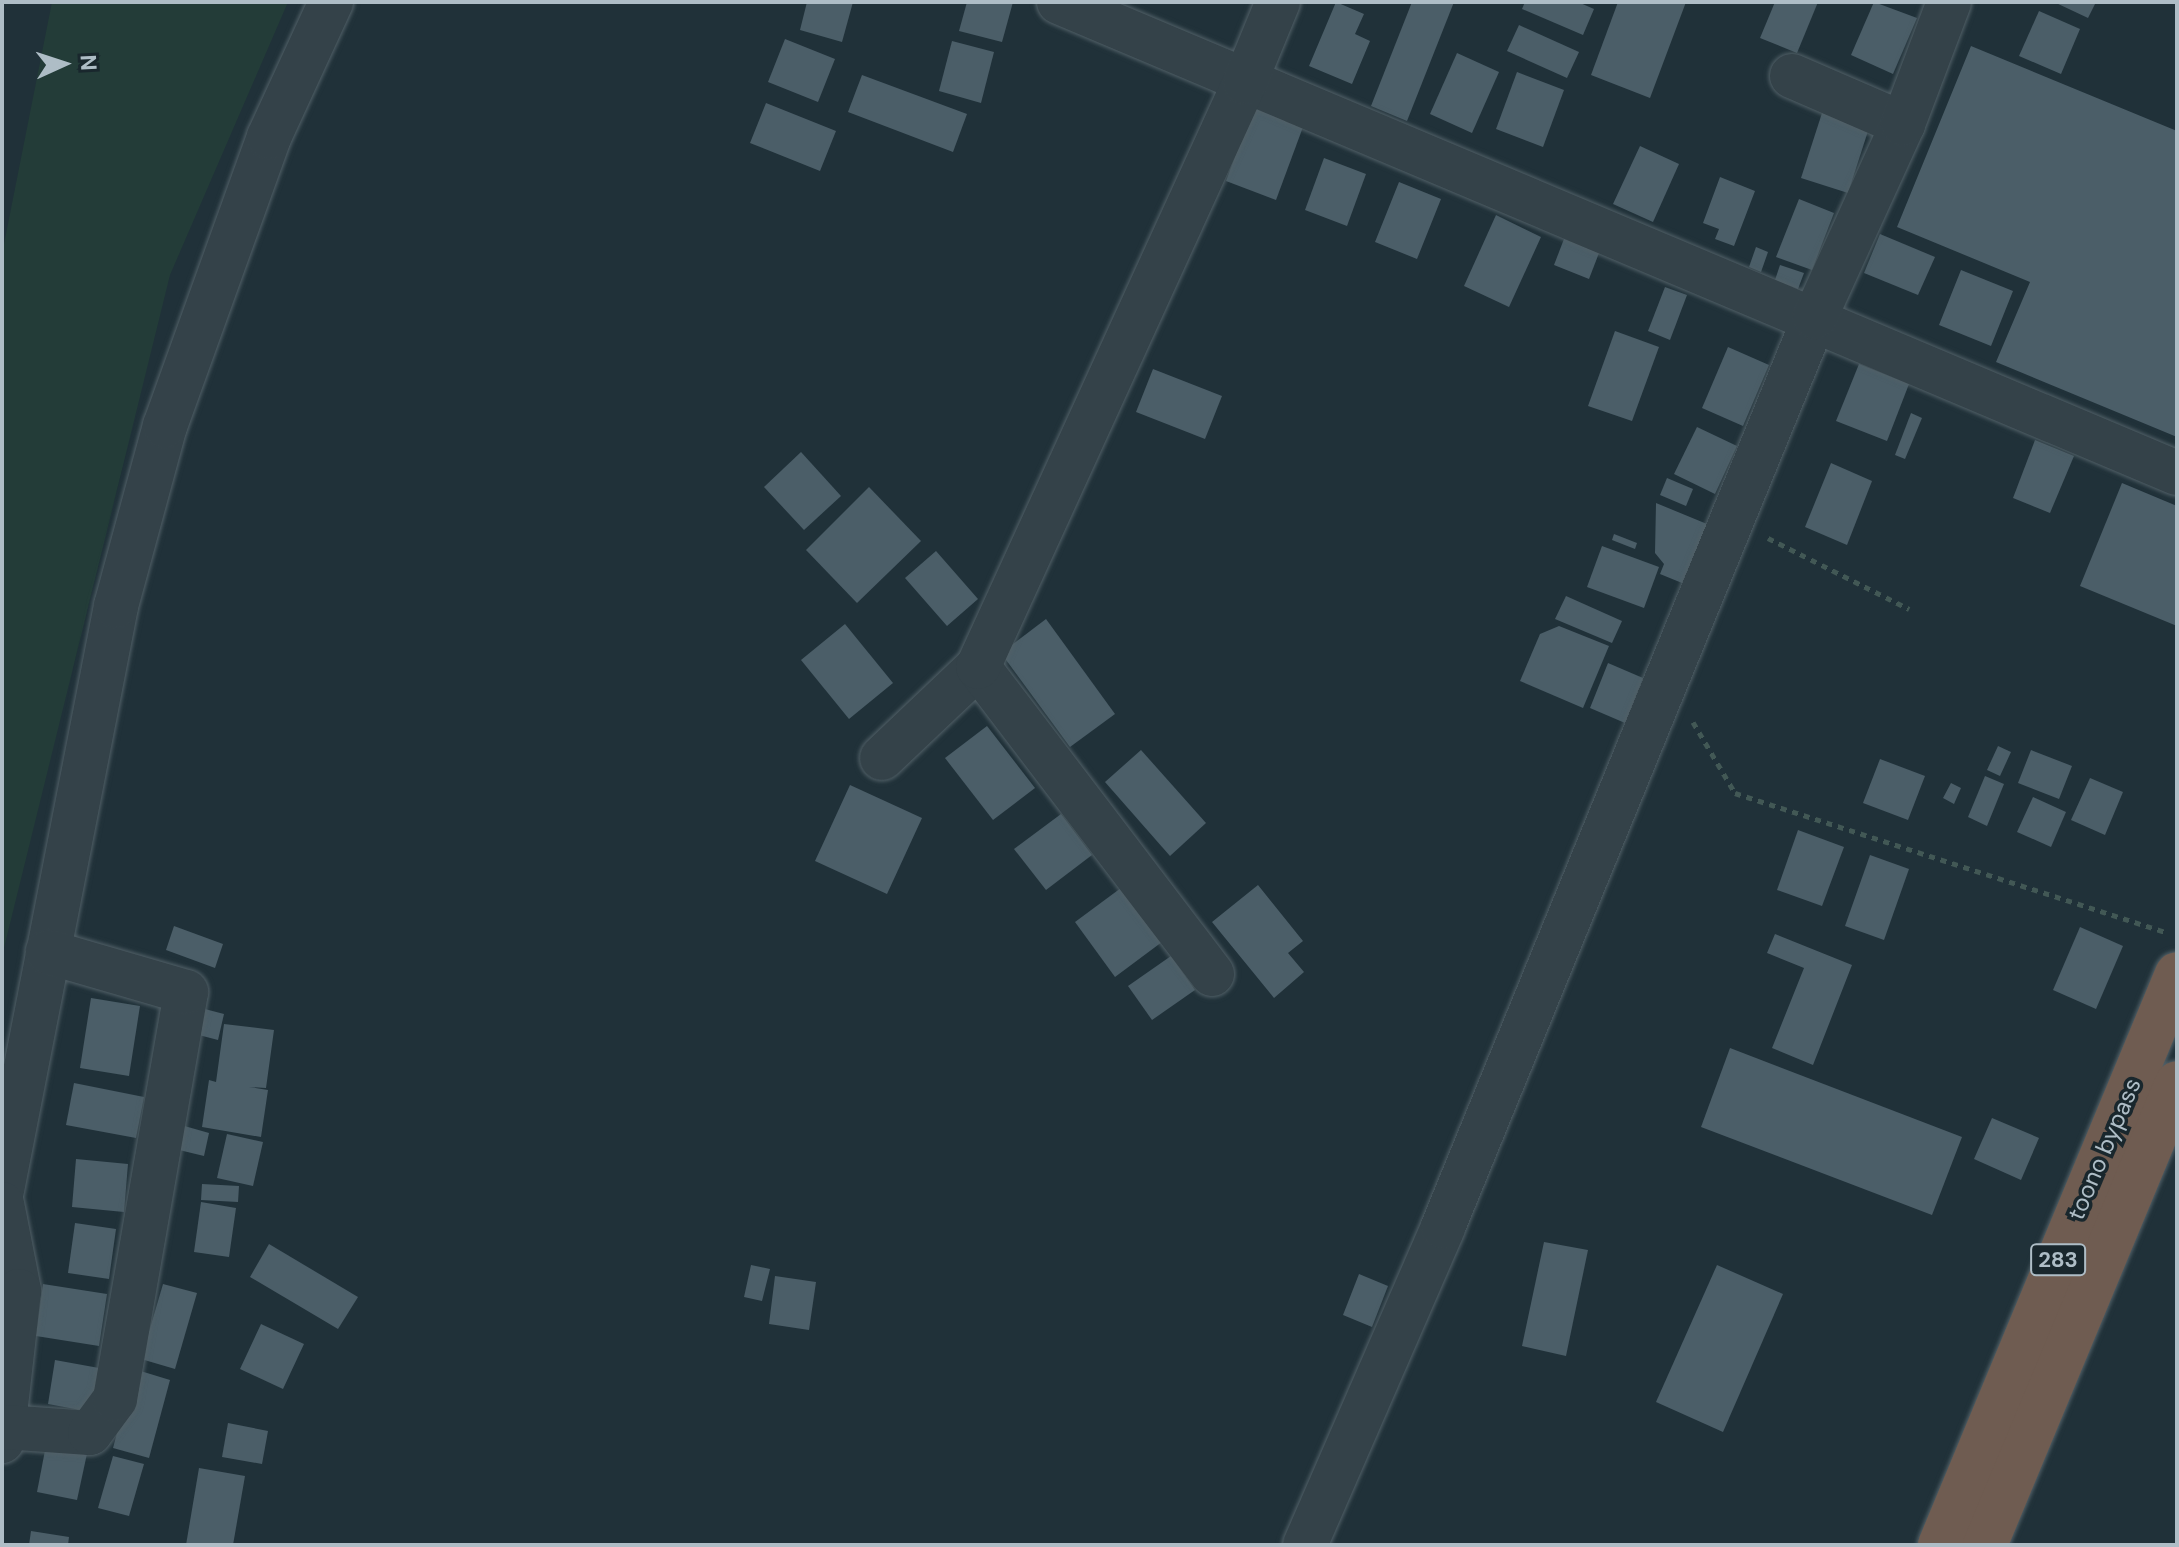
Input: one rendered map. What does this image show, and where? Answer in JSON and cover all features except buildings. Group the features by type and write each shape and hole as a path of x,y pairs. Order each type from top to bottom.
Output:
{"highway":[{"name":"toono bypass","path":"1940,1545 2177,974"},
{"name":"toono bypass","path":"1985,1545 2177,1083"}],"street":[{"path":"2,1190 116,606 165,426 269,137 331,2"},
{"path":"1059,2 1815,317 2177,473"},
{"path":"882,758 978,667 1245,82 1278,2"},
{"path":"1305,1545 1443,1227 1815,317 1903,124 1949,2"},
{"path":"1792,76 1903,124"},
{"path":"978,667 1212,974"},
{"path":"2,1204 19,1291 3,1434 90,1433 115,1399 186,992 48,952"}],"path":[{"path":"1732,519 1909,609"},
{"path":"1667,677 1735,793 2177,936"}],"green space":[{"path":"52,2 288,2 170,275 2,956 2,254"}]}
